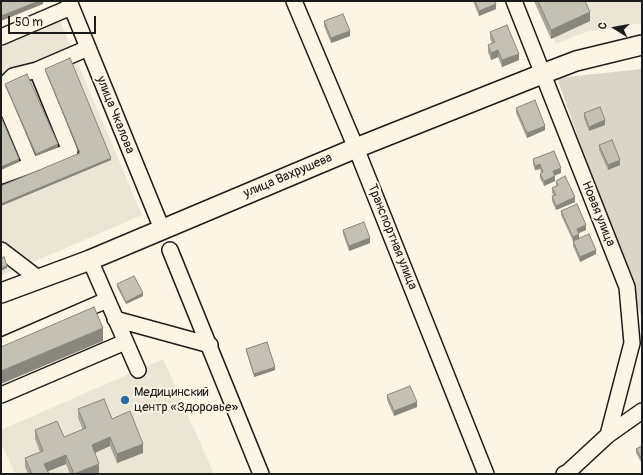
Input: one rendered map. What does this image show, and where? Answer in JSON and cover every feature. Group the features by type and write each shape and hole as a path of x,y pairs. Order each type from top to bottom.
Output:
{"main road":[{"name":"улица Вахрушева","path":"1,293 90,260 356,148 542,74 576,61 642,45"}],"street":[{"name":"Транспортная улица","path":"294,1 356,148 486,474"},
{"name":"Новая улица","path":"514,1 627,286 632,343 608,435"},
{"path":"1,37 70,4"},
{"name":"улица Чкалова","path":"70,4 162,229"},
{"path":"1,88 13,76 37,70 88,48"},
{"path":"1,176 70,151 37,70"},
{"path":"1,94 31,165"},
{"path":"1,250 39,279"},
{"path":"170,250 210,345 261,474"},
{"path":"90,260 138,370"},
{"path":"1,346 107,300"},
{"path":"115,319 210,345"},
{"path":"1,395 125,342"},
{"path":"564,474 608,435 642,411"}],"shaded area":[{"path":"538,1 642,1 642,23 585,32 556,44"},
{"path":"58,16 142,215 1,276 1,40"},
{"path":"642,69 642,318 557,78"},
{"name":"Медицинский центр «Здоровье»","path":"163,359 214,474 15,474 1,443 1,430"}],"building":[{"path":"1,1 39,1 1,16"},
{"path":"475,1 495,1 496,4 479,11"},
{"path":"538,1 585,1 590,12 551,30"},
{"path":"343,14 350,31 331,38 324,21"},
{"path":"507,25 519,54 502,60 498,50 491,53 488,45 495,42 490,32"},
{"path":"70,58 111,158 1,204 1,186 80,153 45,69"},
{"path":"27,74 58,144 36,154 5,84"},
{"path":"535,100 545,126 527,133 516,108"},
{"path":"600,107 605,120 589,127 584,113"},
{"path":"1,117 19,159 1,167"},
{"path":"612,140 620,160 608,165 599,145"},
{"path":"554,151 561,168 553,171 555,176 544,181 540,174 543,172 540,164 535,166 533,159"},
{"path":"565,176 575,197 556,206 552,196 556,195 552,188 558,185 556,181"},
{"path":"577,204 586,225 577,229 579,234 573,237 561,211"},
{"path":"364,222 370,238 349,246 343,230"},
{"path":"589,234 596,250 580,257 573,241"},
{"path":"4,257 7,266 1,268 1,258"},
{"path":"134,276 143,293 126,302 117,284"},
{"path":"94,307 103,328 1,371 1,347"},
{"path":"267,342 275,367 254,374 246,349"},
{"path":"410,386 417,402 394,411 387,395"},
{"path":"104,399 112,419 130,411 143,444 117,454 110,437 92,445 99,464 74,474 66,455 44,464 49,474 32,474 25,458 43,451 35,430 57,421 64,437 86,428 78,409"},
{"path":"642,446 642,459 636,449"}],"place":[{"name":"Медицинский центр «Здоровье»","path":"125,400"}]}
